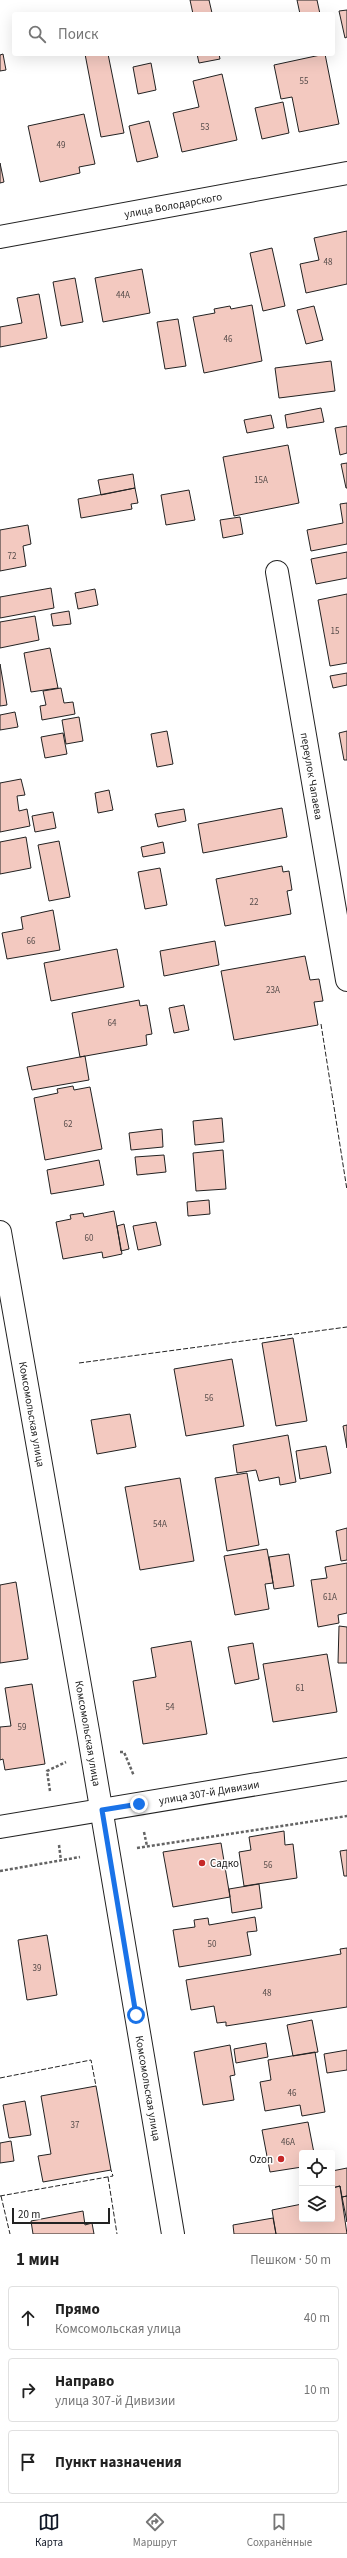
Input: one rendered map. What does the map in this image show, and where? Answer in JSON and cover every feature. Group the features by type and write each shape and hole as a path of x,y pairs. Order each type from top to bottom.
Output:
{"street":[{"name":"улица Володарского","path":"0,237 347,173"},
{"name":"переулок Чапаева","path":"276,572 347,980"},
{"name":"Комсомольская улица","path":"0,1232 102,1810 173,2234"},
{"name":"улица 307-й Дивизии","path":"0,1827 347,1769"}],"path":[{"path":"147,1846 347,1816"},
{"path":"0,1871 61,1861"}],"building":[{"path":"190,0 209,0 212,12 193,12"},
{"path":"297,0 317,0 320,12 300,12"},
{"path":"347,10 347,37 345,38 339,11"},
{"path":"3,54 6,70 0,71 0,55"},
{"path":"85,56 108,56 124,133 101,137"},
{"path":"197,56 219,56 220,59 199,63"},
{"path":"316,56 325,56 339,124 299,132 292,97 281,99 274,65"},
{"path":"151,63 156,90 138,94 133,67"},
{"path":"222,74 237,140 182,152 173,113 199,107 193,81"},
{"path":"283,102 289,133 262,139 255,108"},
{"path":"84,114 95,164 79,167 80,173 40,182 28,126"},
{"path":"149,121 158,157 137,162 129,126"},
{"path":"0,163 4,182 0,183"},
{"path":"347,231 347,284 306,293 300,264 319,260 314,238"},
{"path":"272,248 285,306 263,311 250,253"},
{"path":"142,269 150,313 103,322 95,278"},
{"path":"75,278 83,322 61,326 53,282"},
{"path":"39,294 47,338 0,347 0,327 22,323 17,298"},
{"path":"252,305 262,361 204,373 193,317 215,313 214,309 230,306 231,309"},
{"path":"314,306 323,340 306,344 297,310"},
{"path":"178,319 186,366 165,369 157,322"},
{"path":"331,361 335,391 279,398 275,368"},
{"path":"321,408 324,422 287,428 285,415"},
{"path":"271,415 274,428 247,433 244,420"},
{"path":"347,426 347,453 340,455 335,428"},
{"path":"288,445 299,503 234,516 223,457"},
{"path":"347,463 347,488 346,488 341,464"},
{"path":"133,474 135,488 101,495 98,480"},
{"path":"135,488 138,503 131,504 132,509 81,518 78,499"},
{"path":"189,490 195,520 166,525 161,495"},
{"path":"347,503 347,544 311,551 307,530 343,523 340,504"},
{"path":"240,517 243,534 223,538 220,520"},
{"path":"28,525 31,544 23,546 26,566 0,571 0,530"},
{"path":"347,552 347,578 316,584 311,559"},
{"path":"51,588 54,608 0,618 0,597"},
{"path":"95,589 98,605 78,609 75,593"},
{"path":"347,594 347,663 330,666 318,600"},
{"path":"69,611 71,624 53,626 51,614"},
{"path":"35,616 39,640 0,648 0,622"},
{"path":"50,648 58,688 31,692 24,653"},
{"path":"0,664 7,705 0,706"},
{"path":"347,673 347,685 333,688 330,676"},
{"path":"61,688 64,703 73,702 75,714 42,720 40,706 46,705 43,691"},
{"path":"15,712 18,727 0,730 0,715"},
{"path":"79,717 83,741 66,744 62,720"},
{"path":"167,731 173,764 157,767 151,734"},
{"path":"347,731 347,760 344,760 339,733"},
{"path":"63,733 67,754 45,758 41,737"},
{"path":"21,779 25,795 17,796 19,811 27,809 30,826 0,832 0,783"},
{"path":"109,790 113,810 98,813 95,793"},
{"path":"282,808 287,837 203,853 198,824"},
{"path":"184,809 186,821 158,827 155,814"},
{"path":"53,812 56,828 35,832 32,816"},
{"path":"26,837 31,868 0,874 0,842"},
{"path":"59,841 70,897 49,901 38,845"},
{"path":"163,842 165,853 143,857 141,847"},
{"path":"282,866 283,872 289,871 292,890 287,891 291,914 225,926 216,879"},
{"path":"160,868 167,905 145,909 138,872"},
{"path":"53,910 60,950 7,959 2,933 23,929 21,917"},
{"path":"215,941 219,965 164,976 160,951"},
{"path":"117,949 124,987 51,1001 44,963"},
{"path":"305,956 310,980 319,979 323,1001 314,1002 318,1025 234,1040 221,971"},
{"path":"139,1000 140,1006 147,1005 152,1034 146,1035 147,1045 80,1057 72,1013"},
{"path":"184,1005 189,1030 174,1033 169,1008"},
{"path":"85,1056 89,1080 32,1090 27,1067"},
{"path":"73,1086 74,1090 90,1087 102,1149 45,1160 34,1098 58,1093 57,1089"},
{"path":"222,1118 224,1142 195,1145 193,1121"},
{"path":"162,1129 163,1147 131,1150 129,1133"},
{"path":"223,1150 226,1189 196,1191 193,1153"},
{"path":"164,1155 166,1172 137,1175 135,1157"},
{"path":"99,1160 104,1185 51,1194 47,1170"},
{"path":"209,1200 210,1214 188,1216 187,1202"},
{"path":"114,1211 122,1254 103,1258 102,1252 63,1259 56,1222 71,1219 70,1215 83,1213 84,1217"},
{"path":"156,1222 161,1245 138,1250 133,1226"},
{"path":"124,1224 129,1249 121,1251 117,1226"},
{"path":"293,1338 307,1421 276,1426 262,1343"},
{"path":"232,1359 244,1426 186,1436 174,1369"},
{"path":"130,1414 136,1447 97,1454 91,1420"},
{"path":"347,1425 347,1448 343,1426"},
{"path":"288,1435 296,1482 280,1485 279,1477 259,1481 256,1470 237,1473 233,1445"},
{"path":"326,1446 331,1473 300,1479 296,1451"},
{"path":"247,1473 259,1545 227,1551 215,1478"},
{"path":"180,1478 194,1561 140,1570 125,1487"},
{"path":"347,1528 347,1560 341,1561 336,1531"},
{"path":"267,1549 273,1583 265,1584 269,1609 235,1615 224,1556"},
{"path":"289,1554 294,1586 274,1589 269,1557"},
{"path":"347,1563 347,1613 338,1615 339,1623 318,1627 311,1580 327,1578 325,1567"},
{"path":"16,1582 28,1659 0,1663 0,1585"},
{"path":"339,1626 347,1627 347,1663 338,1663"},
{"path":"191,1641 207,1734 143,1744 133,1681 156,1677 151,1648"},
{"path":"253,1643 259,1679 235,1684 228,1647"},
{"path":"327,1654 337,1712 273,1722 263,1664"},
{"path":"32,1684 45,1764 5,1770 3,1759 0,1760 0,1727 11,1726 5,1688"},
{"path":"284,1831 285,1845 293,1844 297,1878 244,1886 239,1852 251,1850 249,1837"},
{"path":"221,1843 230,1897 173,1907 163,1852"},
{"path":"347,1850 347,1876 344,1876 340,1851"},
{"path":"259,1884 262,1908 232,1913 229,1889"},
{"path":"255,1917 257,1931 247,1932 251,1955 179,1967 173,1930 195,1927 194,1920 208,1918 209,1925"},
{"path":"47,1935 57,1995 27,2000 18,1940"},
{"path":"347,1948 347,2007 226,2026 226,2022 217,2023 214,2006 191,2010 186,1980 341,1954 340,1949"},
{"path":"312,2020 318,2052 293,2056 287,2025"},
{"path":"266,2043 268,2057 236,2063 234,2049"},
{"path":"230,2045 235,2075 230,2076 234,2100 203,2105 194,2052"},
{"path":"347,2050 347,2070 327,2073 324,2054"},
{"path":"315,2052 325,2112 302,2116 300,2105 265,2111 260,2082 271,2080 268,2060"},
{"path":"96,2086 111,2170 43,2182 38,2156 51,2154 41,2096"},
{"path":"25,2101 31,2135 9,2138 3,2105"},
{"path":"308,2122 313,2150 299,2150 299,2167 270,2172 262,2130"},
{"path":"11,2141 14,2161 0,2163 0,2143"},
{"path":"347,2168 347,2196 342,2197 340,2186 335,2187 335,2170"},
{"path":"340,2186 347,2234 276,2234 272,2210 299,2205 299,2222 335,2222 335,2187"},
{"path":"347,2196 347,2222 342,2197"},
{"path":"83,2211 85,2225 92,2223 94,2234 33,2234 31,2221"},
{"path":"273,2218 276,2234 234,2234 233,2225"}],"fence":[{"path":"321,1024 347,1190"},
{"path":"79,1363 347,1327"},
{"path":"0,2078 91,2060 96,2086"},
{"path":"0,2196 113,2176 111,2170"},
{"path":"108,2177 117,2234"},
{"path":"1,2196 10,2234"}],"place":[{"name":"Садко","path":"202,1863"},
{"name":"Ozon","path":"281,2159"}],"route":[{"path":"136,2015 102,1810 139,1804"}]}
